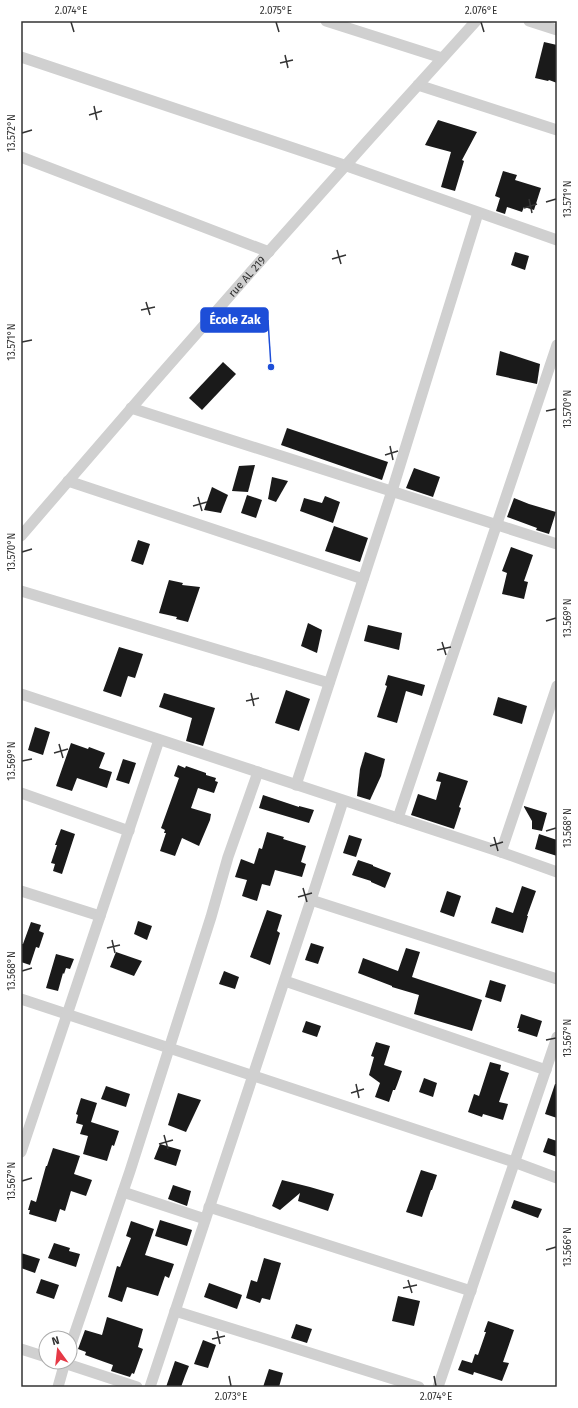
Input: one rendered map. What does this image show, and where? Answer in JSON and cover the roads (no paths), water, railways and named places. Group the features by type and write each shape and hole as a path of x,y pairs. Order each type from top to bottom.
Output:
{"street":[{"path":"326,21 442,58"},
{"name":"rue AL 219","path":"21,536 131,408 344,166 476,21"},
{"path":"529,21 557,30"},
{"path":"21,57 344,166 557,240"},
{"path":"418,84 557,130"},
{"path":"21,157 269,252"},
{"path":"296,785 392,491 478,213"},
{"path":"398,818 557,345"},
{"path":"131,408 557,544"},
{"path":"68,481 363,579"},
{"path":"21,591 329,684"},
{"path":"501,852 557,686"},
{"path":"21,694 501,852 557,872"},
{"path":"22,1146 159,740"},
{"path":"76,1330 123,1192 211,917 228,857 258,772"},
{"path":"21,793 129,831"},
{"path":"150,1387 252,1076 312,900 343,801"},
{"path":"21,891 100,916"},
{"path":"312,900 557,979"},
{"path":"285,981 546,1070"},
{"path":"21,999 514,1162 557,1178"},
{"path":"438,1387 557,1037"},
{"path":"123,1192 205,1219"},
{"path":"209,1206 471,1291"},
{"path":"175,1311 419,1387"},
{"path":"21,1349 38,1354"},
{"path":"78,1367 137,1387"},
{"path":"58,1387 62,1370"}],"place":[{"name":"École Zak","path":"271,367"}]}
